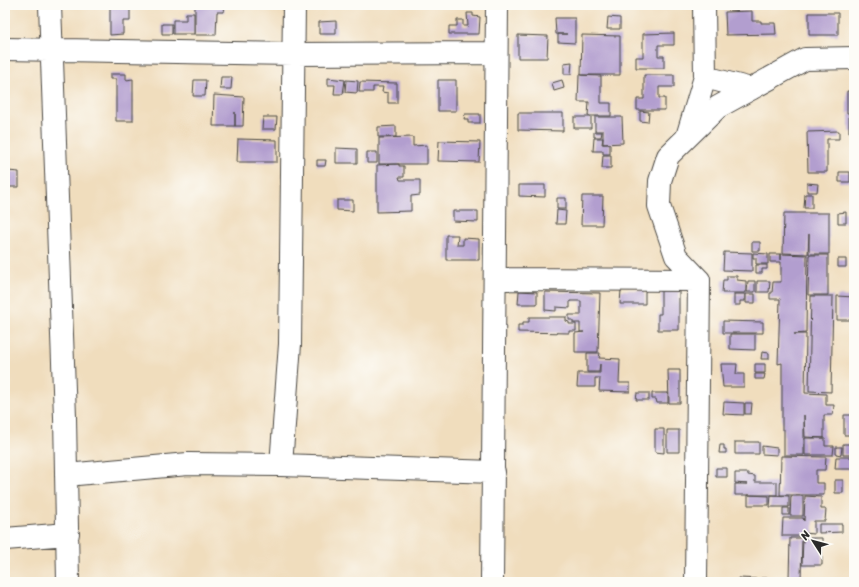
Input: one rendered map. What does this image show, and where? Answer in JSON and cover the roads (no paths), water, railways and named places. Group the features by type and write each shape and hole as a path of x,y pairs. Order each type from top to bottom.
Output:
{"street":[{"path":"50,5 50,49 68,534 68,582"},
{"path":"281,465 290,344 294,5"},
{"path":"492,582 497,5"},
{"path":"686,138 705,77 704,5"},
{"path":"5,49 294,54 496,53"},
{"path":"696,582 699,280 676,256 659,206 660,181 668,156 718,107 805,59 854,58"},
{"path":"705,77 751,89"},
{"path":"495,279 699,280"},
{"path":"66,475 188,464 281,465 494,472"},
{"path":"5,539 68,534"}]}
